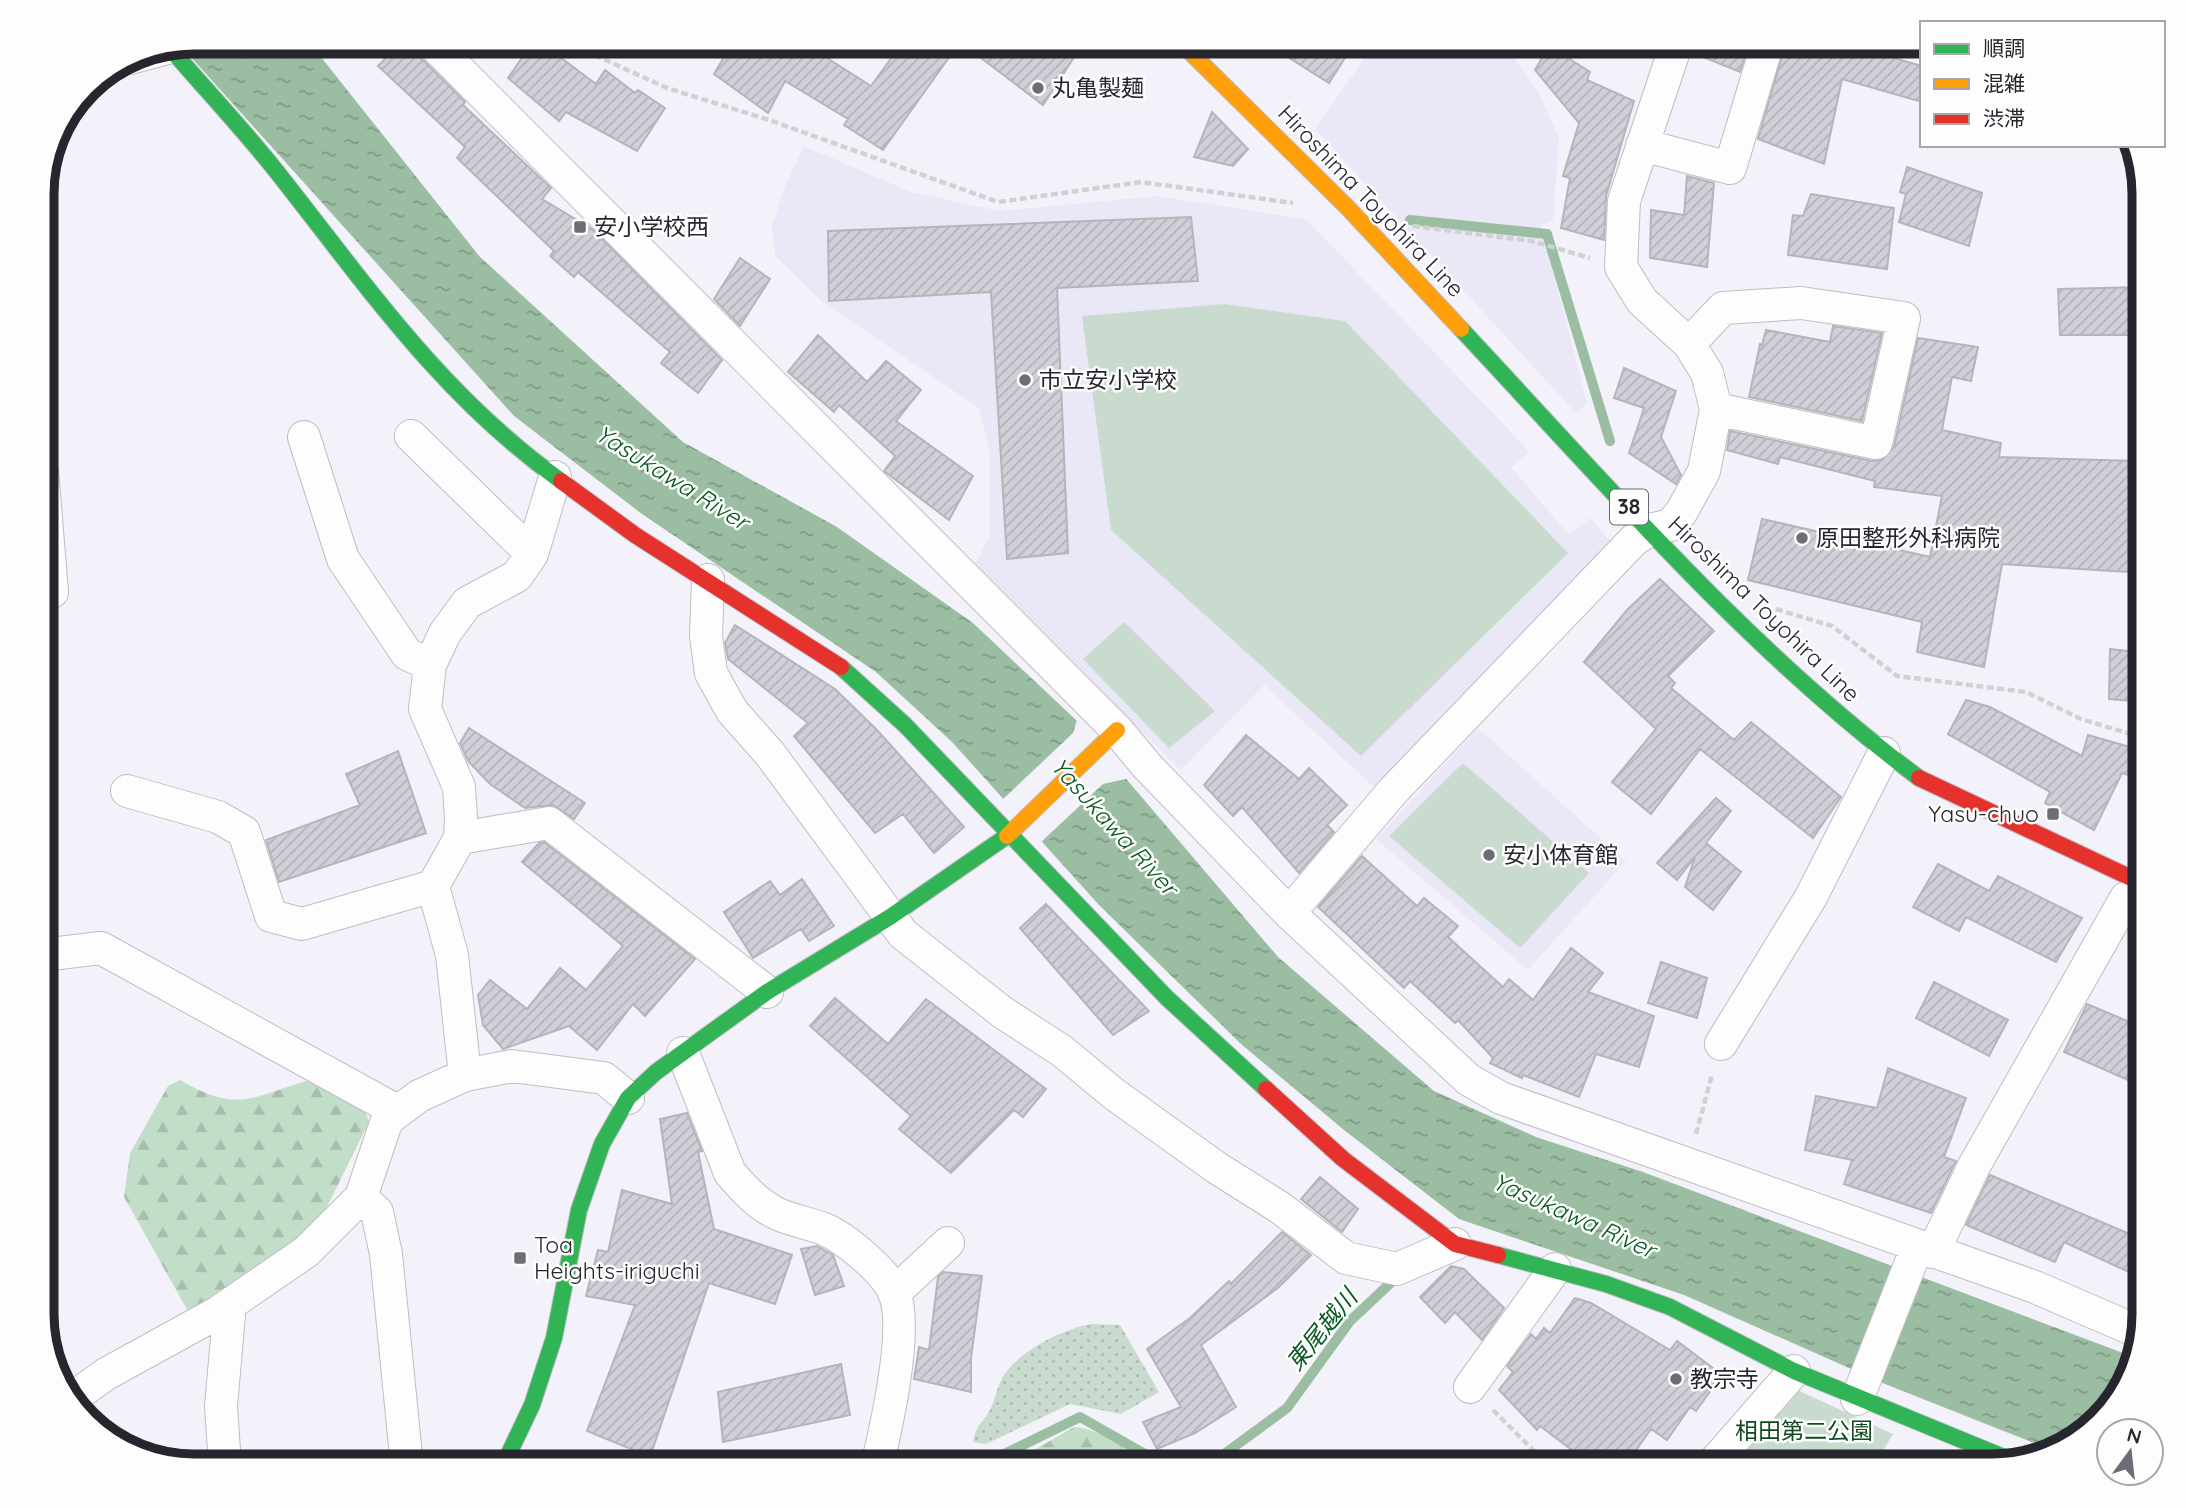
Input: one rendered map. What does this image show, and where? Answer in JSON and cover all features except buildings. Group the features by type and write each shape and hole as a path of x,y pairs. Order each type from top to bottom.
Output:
{"street":[{"path":"443,54 1108,740 1147,766 1289,913 1469,1080 1500,1098 1845,1218 1978,1282 2035,1286 2131,1329"},
{"name":"Hiroshima Toyohira Line","path":"1192,54 1357,217 1649,530 1769,653 1884,753 1927,784 2132,889"},
{"path":"1289,913 1392,791 1634,540 1649,530 1671,525 1682,512 1704,471 1716,409 1707,373 1689,344 1642,301 1620,267 1624,201 1673,54"},
{"path":"1642,145 1730,168 1764,54"},
{"path":"177,55 275,169 410,343 456,393 555,477 635,535 709,580 849,673 905,724 1167,998 1343,1159 1455,1244 1555,1269 1670,1307 1794,1371 1990,1454"},
{"path":"1689,344 1723,308 1801,303 1904,318 1876,443 1716,409"},
{"path":"411,436 532,554"},
{"path":"304,437 343,559 407,654 430,666"},
{"path":"127,791 218,817 244,832 271,916 302,924 433,886 460,838 459,787 425,709 430,666 445,633 467,603 517,576 532,554 555,477"},
{"path":"709,580 706,636 711,673 732,711 770,754 903,934 953,976 1062,1051 1114,1094 1217,1168 1279,1207 1346,1258 1397,1269 1455,1244"},
{"path":"509,1454 532,1405 554,1338 579,1210 602,1144 628,1098 656,1072 767,992 890,917 1011,833 1108,740"},
{"path":"1721,1044 1811,897 1884,753"},
{"path":"460,838 550,823 767,992"},
{"path":"433,886 452,955 465,1075"},
{"path":"1857,1399 1922,1256 2132,896"},
{"path":"55,953 101,948 397,1111"},
{"path":"683,1053 730,1173 736,1181 759,1203 779,1215 825,1229 852,1247 876,1267 894,1293 898,1333 888,1417 880,1454"},
{"path":"79,1393 106,1374 230,1304 306,1252 361,1197 387,1120 419,1096 465,1075 512,1066 604,1078 628,1098"},
{"path":"361,1197 377,1212 386,1254 406,1454"},
{"path":"894,1293 948,1243"},
{"path":"1470,1387 1555,1269"},
{"path":"224,1454 221,1406 230,1304"},
{"path":"1721,1454 1794,1371"}],"path":[{"path":"592,54 667,88 769,120 998,202 1141,182 1296,204"},
{"path":"2122,147 2130,176"},
{"path":"1400,225 1532,240 1620,267"},
{"path":"1772,608 1832,625 1897,676 2026,692 2081,719 2132,734"},
{"path":"1687,1164 1721,1044"},
{"path":"1470,1387 1537,1454"}],"shaded area":[{"path":"1368,54 1512,54 1540,95 1559,139 1553,221 1541,225 1587,403 1576,413 1315,129"},
{"path":"804,146 911,192 999,211 1157,196 1306,219 1530,452 1511,467 1569,535 1590,518 1613,544 1375,788 1264,685 1181,770 973,568 990,536 990,454 979,408 824,303 775,256 772,227 785,186"},
{"path":"1478,728 1626,861 1528,970 1376,839"}],"green space":[{"path":"1224,304 1345,321 1568,553 1361,756 1111,530 1082,316"},
{"path":"1124,622 1215,711 1169,748 1083,659"},
{"name":"安小体育館","path":"1463,763 1589,873 1520,948 1389,836"},
{"path":"180,1080 217,1097 245,1099 310,1080 364,1108 369,1122 325,1211 302,1237 189,1313 124,1197 130,1153 168,1086"},
{"path":"1091,1324 1120,1325 1159,1392 1121,1414 1070,1404 986,1444 973,1442 978,1427 992,1406 1002,1379 1011,1366 1043,1342"},
{"name":"相田第二公園","path":"1795,1389 1893,1434 1881,1454 1734,1454"},
{"path":"1074,1427 1105,1436 1134,1454 1026,1454"}],"water":[{"name":"Yasukawa River","path":"188,54 319,54 480,257 683,442 837,527 973,623 1076,720 1278,957 1434,1091 1536,1137 1643,1172 2125,1354 2108,1392 2084,1419 2070,1430 2039,1445 1885,1384 1684,1295 1459,1219 1344,1130 1241,1044 1099,905 952,742 876,672 642,514 514,416"}],"pier":[{"path":"1078,717 1130,778 1103,784 1039,844 1001,801 1073,733"}],"waterway":[{"path":"1410,220 1547,234 1610,441"},
{"name":"東尾越川","path":"1224,1454 1287,1408 1350,1321 1399,1275"},
{"name":"東尾越川","path":"1004,1454 1080,1417 1145,1454"}],"traffic: fast":[{"path":"176,55 264,156 375,297 442,375 518,448 561,481"},
{"path":"1461,329 1680,564 1737,620 1856,728 1919,778"},
{"path":"841,667 905,725 1167,998 1266,1089"},
{"path":"509,1454 532,1405 554,1338 579,1210 602,1144 628,1098 656,1072 767,992 890,917 1007,836"},
{"path":"1498,1255 1606,1284 1670,1307 1794,1371 1995,1454"}],"traffic: slow":[{"path":"1192,54 1348,208 1461,329"},
{"path":"1007,836 1117,730"}],"traffic: jam":[{"path":"561,481 635,535 841,667"},
{"path":"1919,778 2132,878"},
{"path":"1266,1089 1343,1159 1455,1244 1498,1255"}],"place":[{"name":"丸亀製麺","path":"1038,88"},
{"name":"安小学校西","path":"580,227"},
{"name":"市立安小学校","path":"1025,380"},
{"name":"原田整形外科病院","path":"1802,538"},
{"name":"Yasu-chuo","path":"2053,814"},
{"name":"安小体育館","path":"1489,855"},
{"name":"Toa Heights-iriguchi","path":"520,1258"},
{"name":"教宗寺","path":"1676,1379"}]}
